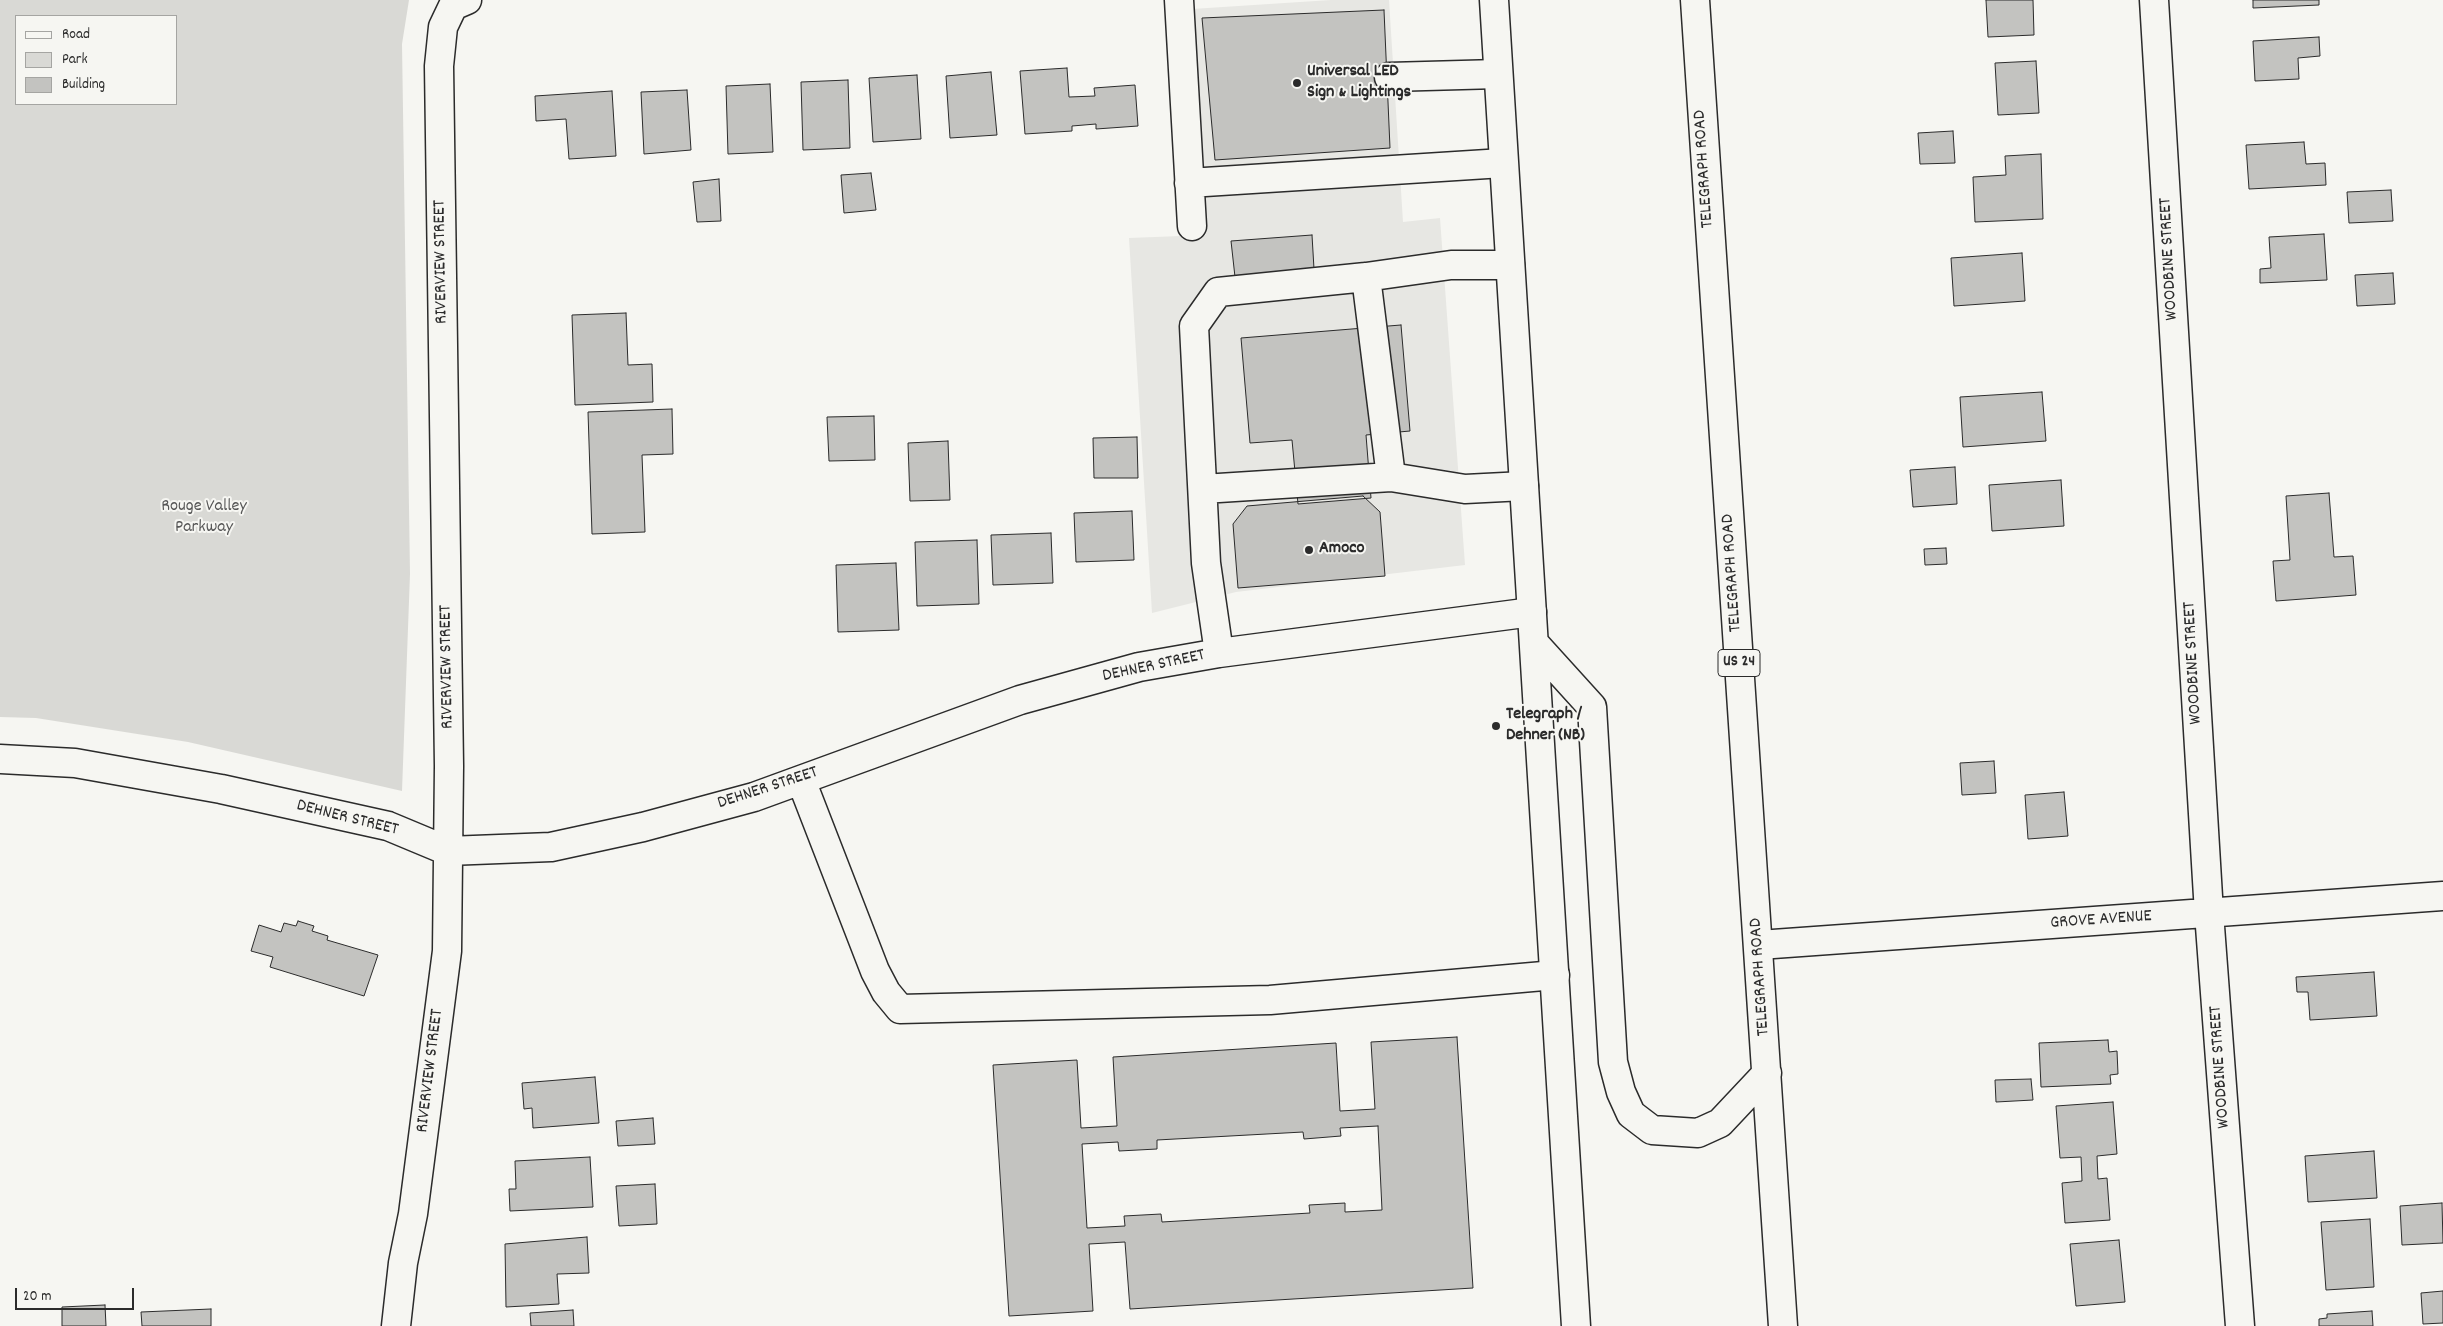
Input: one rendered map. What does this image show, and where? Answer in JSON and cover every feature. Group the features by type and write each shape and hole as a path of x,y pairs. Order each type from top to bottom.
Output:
{"street":[{"path":"1179,0 1192,226"},
{"path":"1494,0 1576,1326"},
{"name":"TELEGRAPH ROAD","path":"1695,0 1703,150 1768,1073 1783,1326"},
{"name":"WOODBINE STREET","path":"2154,0 2209,913 2240,1326"},
{"name":"RIVERVIEW STREET","path":"396,1326 403,1263 413,1214 446,951 449,766 439,66 443,27 460,3"},
{"path":"1389,77 1498,74"},
{"path":"1189,183 1503,163"},
{"path":"1219,653 1206,563 1194,326 1218,292 1366,277 1451,265 1510,265"},
{"path":"1366,277 1391,477"},
{"path":"1203,489 1391,477 1465,489 1524,486"},
{"name":"DEHNER STREET","path":"0,759 75,763 221,789 388,826 448,852 550,847 643,827 754,797 1020,700 1140,667 1219,653 1532,612"},
{"path":"1534,643 1592,707 1613,1062 1621,1092 1631,1114 1652,1130 1698,1133 1720,1122 1768,1073"},
{"path":"800,780 875,971 886,992 900,1009 1270,1000 1555,974"},
{"name":"GROVE AVENUE","path":"1759,945 2443,896"}],"shaded area":[{"path":"1331,0 1389,0 1403,222 1440,218 1465,565 1236,592 1152,613 1129,238 1206,235 1192,9"}],"green space":[{"name":"Rouge Valley Parkway","path":"0,0 409,0 402,44 410,574 402,791 188,742 36,718 0,717"}],"building":[{"path":"1986,0 2033,0 2034,35 1988,37"},
{"path":"2253,0 2319,0 2319,5 2253,8"},
{"name":"Universal LED Sign & Lightings","path":"1384,10 1390,148 1215,160 1202,18"},
{"path":"2319,37 2320,56 2298,58 2299,79 2255,81 2253,41"},
{"path":"2036,61 2039,113 1998,115 1995,63"},
{"path":"1067,68 1069,97 1095,96 1094,88 1135,85 1138,126 1096,129 1096,124 1072,126 1072,131 1025,134 1020,71"},
{"path":"991,72 997,135 950,138 946,76"},
{"path":"917,75 921,139 873,142 869,78"},
{"path":"848,80 850,148 803,150 801,82"},
{"path":"770,84 773,152 728,154 726,86"},
{"path":"687,90 691,150 644,154 641,92"},
{"path":"612,91 616,156 569,159 566,119 536,121 535,96"},
{"path":"1953,131 1955,163 1920,164 1918,133"},
{"path":"2304,142 2306,164 2325,163 2326,185 2249,189 2246,145"},
{"path":"2041,154 2043,219 1975,222 1973,177 2006,175 2005,156"},
{"path":"871,173 876,210 844,213 841,175"},
{"path":"719,179 721,221 697,222 693,182"},
{"path":"2391,190 2393,221 2349,223 2347,192"},
{"path":"2324,234 2327,280 2260,283 2260,269 2271,268 2269,237"},
{"path":"1312,235 1314,269 1235,277 1231,241"},
{"path":"2022,253 2025,301 1954,306 1951,258"},
{"path":"2393,273 2395,304 2357,306 2355,275"},
{"path":"626,313 628,365 652,364 653,402 575,405 572,315"},
{"path":"1401,325 1410,431 1366,435 1371,498 1298,504 1292,440 1250,443 1241,338"},
{"path":"2042,392 2046,441 1963,447 1960,397"},
{"path":"672,409 673,454 642,455 645,532 592,534 588,412"},
{"path":"874,416 875,460 829,461 827,417"},
{"path":"1137,437 1138,478 1094,478 1093,438"},
{"path":"948,441 950,500 910,501 908,443"},
{"path":"1955,467 1957,504 1913,507 1910,470"},
{"path":"2061,480 2064,526 1992,531 1989,485"},
{"path":"2329,493 2334,557 2353,556 2356,595 2276,601 2273,561 2290,560 2286,496"},
{"name":"Amoco","path":"1363,496 1380,512 1385,576 1238,588 1233,524 1247,506"},
{"path":"1132,511 1134,560 1076,562 1074,513"},
{"path":"1051,533 1053,583 993,585 991,535"},
{"path":"977,540 979,604 917,606 915,542"},
{"path":"1946,548 1947,564 1925,565 1924,549"},
{"path":"896,563 899,630 838,632 836,565"},
{"path":"1994,761 1996,793 1962,795 1960,763"},
{"path":"2064,792 2068,836 2028,839 2025,795"},
{"path":"298,921 314,926 312,931 328,936 327,940 378,955 364,996 270,967 273,957 251,951 259,925 281,932 284,923 296,926"},
{"path":"2374,972 2377,1016 2310,1020 2308,992 2297,992 2296,977"},
{"path":"1457,1037 1473,1288 1130,1309 1125,1242 1089,1244 1093,1311 1009,1316 993,1065 1077,1060 1081,1128 1117,1126 1113,1057 1336,1043 1340,1111 1375,1109 1371,1042","holes":["1378,1126 1382,1210 1345,1212 1345,1203 1309,1205 1310,1213 1162,1222 1161,1214 1124,1216 1125,1226 1087,1228 1082,1144 1118,1142 1119,1151 1157,1149 1157,1140 1303,1132 1304,1139 1341,1136 1340,1128"]},
{"path":"2108,1040 2109,1052 2117,1051 2118,1074 2110,1075 2111,1084 2041,1087 2039,1043"},
{"path":"595,1077 599,1123 533,1128 532,1108 524,1109 522,1083"},
{"path":"2031,1079 2033,1100 1996,1102 1995,1080"},
{"path":"2113,1102 2117,1154 2097,1156 2098,1179 2107,1178 2110,1220 2065,1223 2062,1183 2082,1181 2081,1157 2060,1158 2056,1106"},
{"path":"653,1118 655,1144 618,1146 616,1121"},
{"path":"2374,1151 2377,1198 2308,1202 2305,1156"},
{"path":"590,1157 593,1207 510,1211 509,1189 516,1189 515,1161"},
{"path":"655,1184 657,1224 619,1226 616,1186"},
{"path":"2442,1203 2443,1243 2402,1245 2400,1206"},
{"path":"2370,1219 2374,1287 2326,1290 2321,1222"},
{"path":"587,1237 589,1273 557,1274 559,1304 506,1307 505,1244"},
{"path":"2119,1240 2125,1302 2076,1306 2070,1244"},
{"path":"2443,1291 2443,1323 2423,1324 2421,1293"},
{"path":"105,1305 106,1326 62,1326 62,1307"},
{"path":"211,1309 211,1326 142,1326 141,1312"},
{"path":"573,1310 574,1326 531,1326 530,1313"},
{"path":"2372,1311 2373,1326 2319,1326 2319,1319 2327,1318 2327,1314"}],"place":[{"name":"Universal LED Sign & Lightings","path":"1297,83"},
{"name":"Amoco","path":"1309,550"},
{"name":"Telegraph / Dehner (NB)","path":"1496,726"}]}
